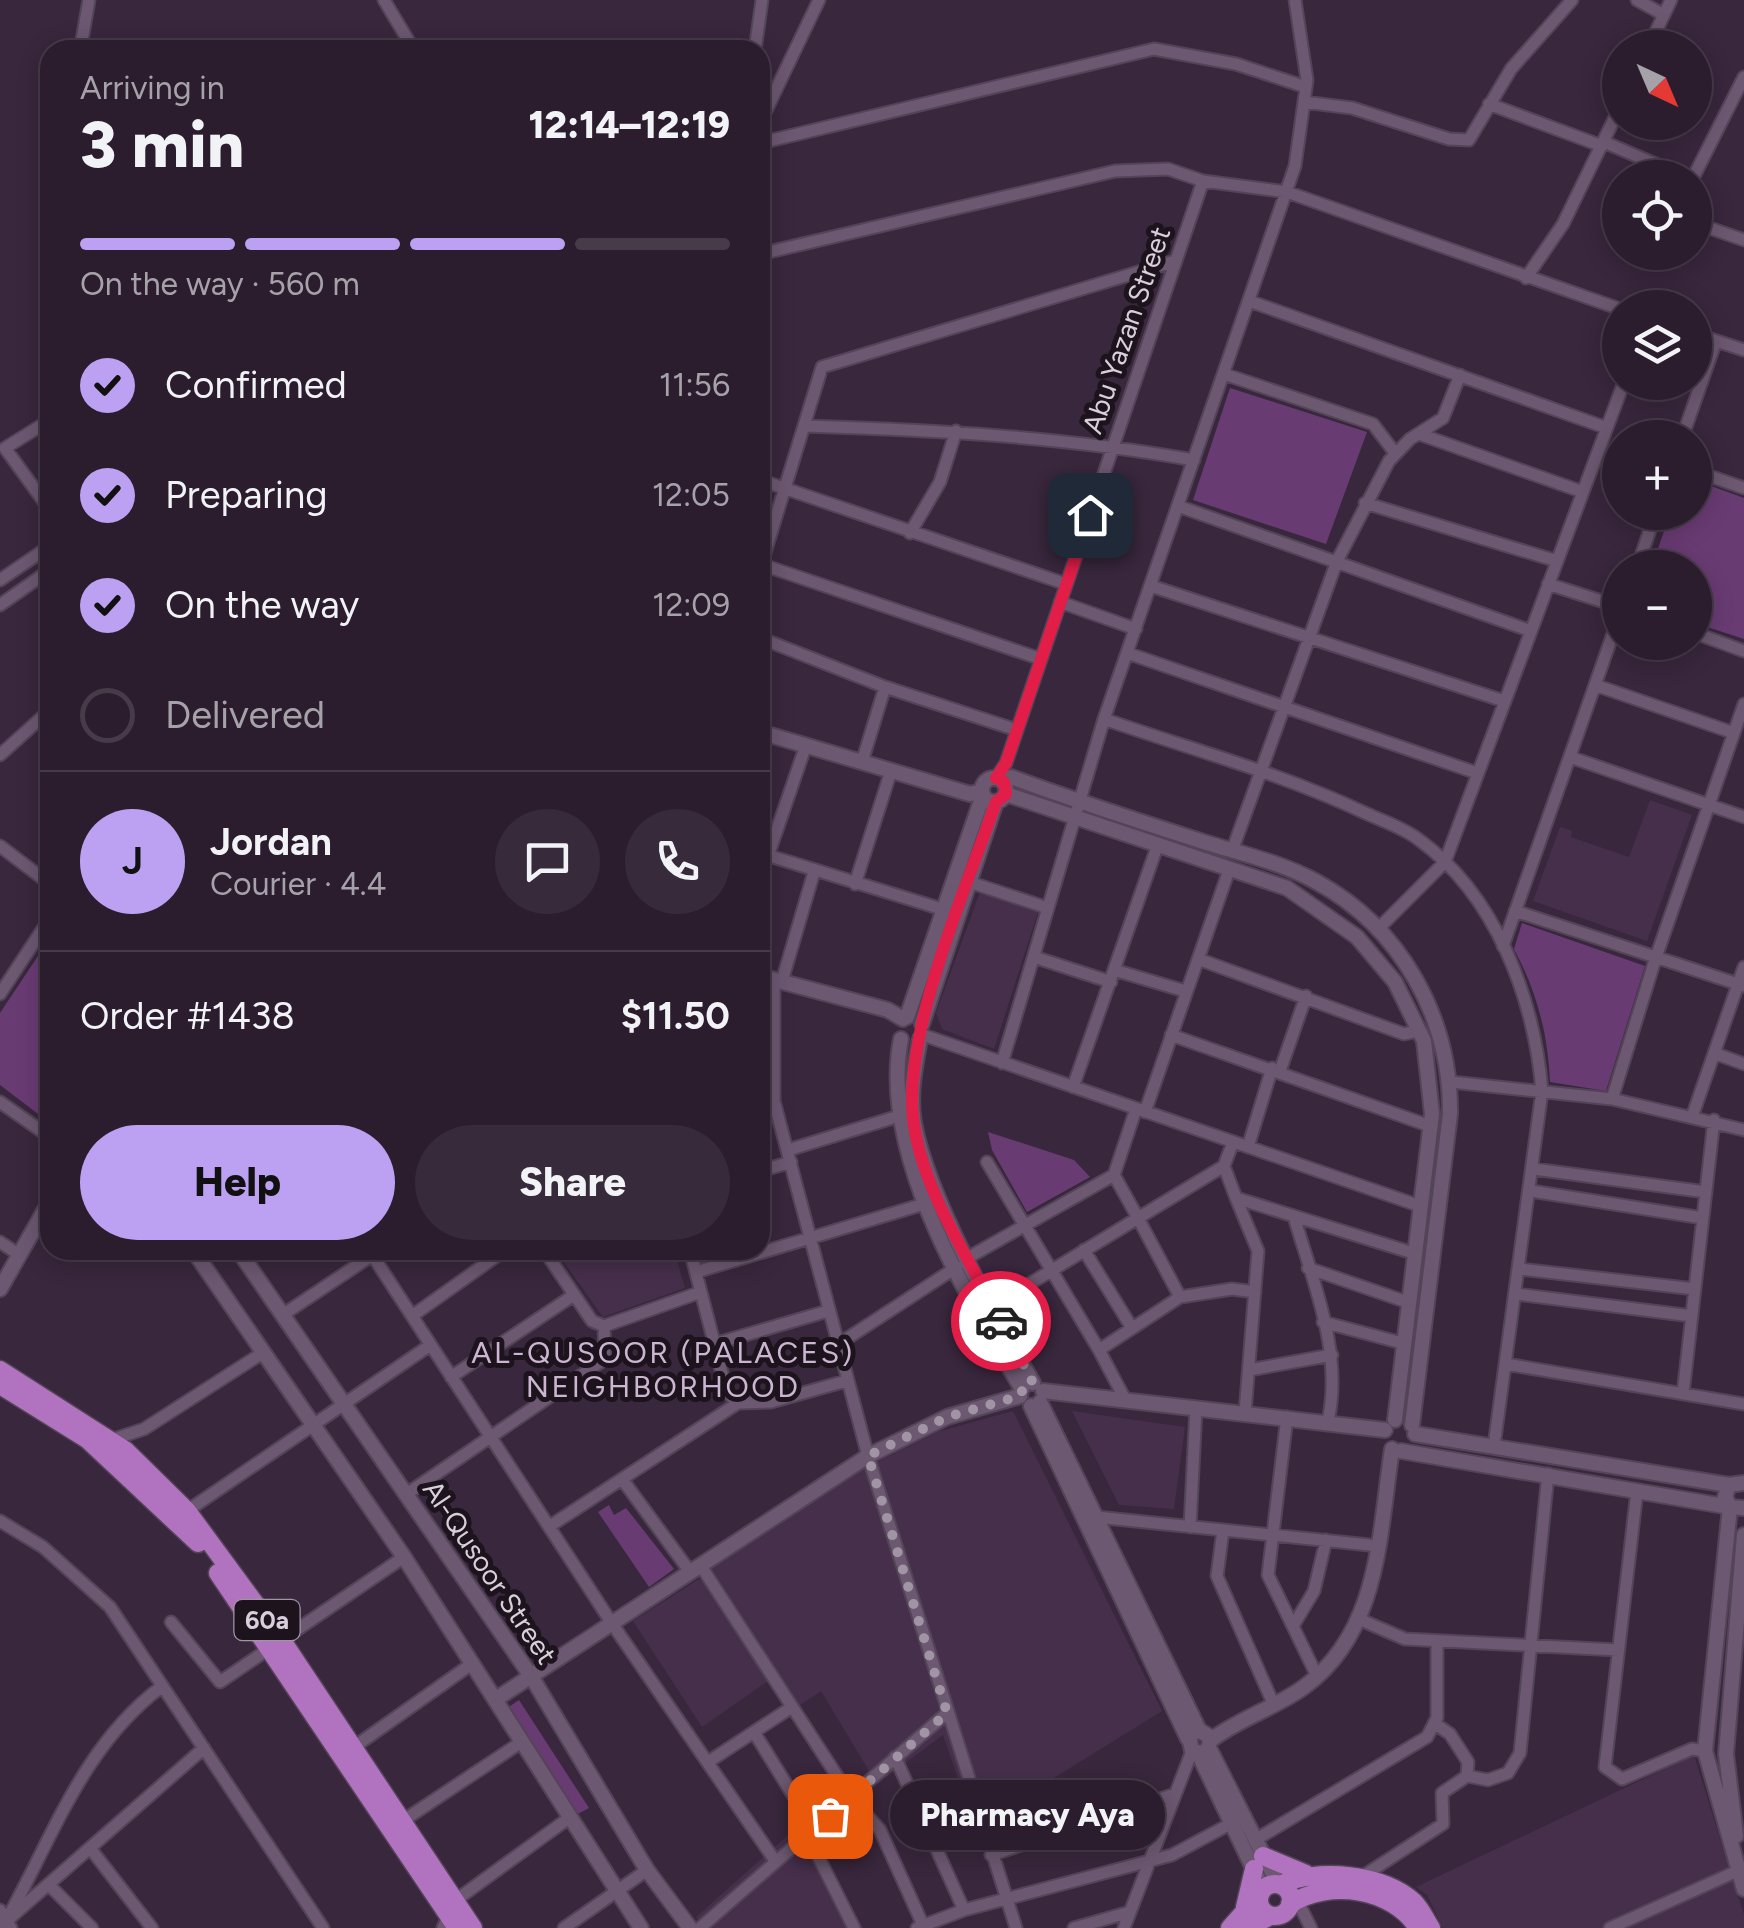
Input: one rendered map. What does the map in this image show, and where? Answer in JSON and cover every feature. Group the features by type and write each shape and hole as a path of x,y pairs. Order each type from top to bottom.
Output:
{"main road":[{"name":"60a","path":"1,1382 112,1441 187,1510 451,1917 473,1928"},
{"name":"60a","path":"1,1382 87,1439 195,1539 354,1747 404,1820 451,1917"},
{"path":"1240,1923 1257,1855 1316,1878"},
{"path":"1240,1923 1271,1888 1294,1878 1360,1878 1380,1882 1414,1902 1432,1928"},
{"path":"1271,1888 1290,1895 1294,1902"},
{"path":"1270,1916 1260,1904 1271,1888"},
{"path":"1240,1923 1284,1913 1294,1902 1328,1892 1365,1891 1410,1916 1418,1928"}],"street":[{"path":"82,40 89,0"},
{"path":"384,0 408,40"},
{"path":"756,40 762,0"},
{"path":"770,103 819,0"},
{"path":"1002,1062 1104,719 1287,192 1306,86 1304,42 1295,0"},
{"path":"1304,102 1352,108 1449,139 1470,140 1519,58 1572,0"},
{"path":"1637,0 1664,15"},
{"path":"1657,30 1671,0"},
{"path":"770,141 1154,49 1236,64 1306,86"},
{"path":"1700,160 1744,77"},
{"path":"1489,104 1644,160"},
{"path":"1526,278 1563,224 1605,140"},
{"path":"770,252 1115,171 1168,170 1203,181 1287,192 1602,303"},
{"name":"Abu Yazan Street","path":"994,791 1203,181"},
{"path":"1712,229 1744,240"},
{"path":"770,539 822,367 1175,260"},
{"path":"1249,301 1602,427"},
{"path":"1712,340 1744,350"},
{"path":"1688,420 1716,341"},
{"path":"1224,374 1373,424 1395,453"},
{"path":"1232,851 1306,636 1337,561 1395,453 1443,418 1460,375"},
{"path":"40,426 5,448 40,496"},
{"path":"805,426 956,431 1113,446 1194,460"},
{"path":"910,533 940,482 956,431"},
{"path":"1418,434 1583,492"},
{"path":"1377,930 1444,862 1602,439"},
{"path":"1712,476 1744,488"},
{"path":"770,485 1066,584"},
{"path":"1365,503 1557,561"},
{"path":"1178,506 1531,631"},
{"path":"0,580 40,553"},
{"path":"770,569 1041,658"},
{"path":"0,605 40,577"},
{"path":"1548,584 1602,600"},
{"path":"1151,586 1504,702"},
{"path":"1060,602 1136,629"},
{"path":"1712,639 1744,650"},
{"path":"770,642 885,687 1017,730"},
{"path":"1127,653 1478,774"},
{"path":"1503,946 1604,660"},
{"path":"1595,685 1734,733"},
{"path":"862,762 885,687"},
{"path":"1612,1099 1654,960 1744,704"},
{"path":"0,755 40,719"},
{"path":"1104,719 1329,796 1416,837 1444,862 1490,919 1520,984 1539,1051 1542,1091 1494,1446"},
{"path":"770,735 970,794 994,791 1288,888 1357,937 1395,982 1424,1041 1430,1126 1386,1443 1396,1450 1737,1507"},
{"path":"770,839 806,746"},
{"path":"1570,756 1744,817"},
{"path":"855,884 891,771"},
{"path":"1271,1888 1031,1394 993,1306 924,1204 905,1149 899,1116 898,1030 994,791 1011,777 1316,882 1377,930 1423,988 1441,1031 1450,1082 1413,1444 1396,1450"},
{"path":"994,791 922,1033 912,1078 913,1120 925,1167 963,1262 1096,1517 1200,1742 1232,1823 1257,1855"},
{"path":"0,846 40,876"},
{"path":"1073,1087 1157,847"},
{"path":"770,856 945,910"},
{"path":"836,1345 1022,1225 1114,1176 1171,1035 1229,870"},
{"path":"770,1037 772,979 814,872"},
{"path":"969,882 1048,908"},
{"path":"1515,911 1654,960 1741,985"},
{"path":"0,994 40,933"},
{"path":"1034,957 1185,992"},
{"path":"1198,959 1404,1034 1418,1030"},
{"path":"1692,1117 1741,985 1744,967"},
{"path":"772,979 888,1010 922,1033 1420,1206"},
{"path":"1248,1147 1306,996"},
{"path":"901,1038 909,1043 922,1033"},
{"path":"1171,1035 1430,1126"},
{"path":"1714,1053 1744,1064"},
{"path":"1450,1082 1612,1099 1744,1130"},
{"path":"1,1104 40,1130"},
{"path":"770,1107 790,1156 836,1345 868,1456 1016,1928"},
{"path":"770,1165 899,1116"},
{"path":"1682,1394 1714,1120"},
{"path":"993,1306 1224,1166 1233,1142"},
{"path":"987,1162 1126,1401"},
{"path":"1224,1166 1258,1251 1245,1413"},
{"path":"1534,1170 1706,1192"},
{"path":"1114,1176 1180,1298"},
{"path":"1531,1191 1703,1218"},
{"path":"1236,1198 1295,1220 1413,1253"},
{"path":"770,1251 924,1204"},
{"path":"0,1289 40,1218"},
{"path":"1295,1220 1332,1355 1335,1390 1328,1421"},
{"path":"0,1242 18,1254"},
{"path":"1084,1250 1132,1328"},
{"path":"200,1260 404,1557 641,1928"},
{"name":"Al-Qusoor Street","path":"245,1260 531,1676 647,1870 690,1928"},
{"path":"284,1314 362,1260"},
{"path":"378,1260 429,1346 613,1625 776,1862"},
{"path":"412,1316 491,1260"},
{"path":"551,1260 592,1320 604,1326 701,1292"},
{"path":"693,1260 727,1392 738,1402"},
{"path":"696,1272 738,1260"},
{"path":"1308,1268 1407,1302"},
{"path":"1520,1269 1695,1289"},
{"path":"1099,1350 1180,1298 1232,1290 1254,1292"},
{"path":"451,1377 574,1294"},
{"path":"1516,1294 1692,1316"},
{"path":"714,1344 828,1311"},
{"path":"1324,1322 1402,1342"},
{"path":"408,1493 492,1440 605,1359 604,1326"},
{"path":"187,1510 429,1346"},
{"path":"87,1439 112,1441 144,1430 264,1352"},
{"path":"1249,1370 1332,1355"},
{"path":"1506,1364 1744,1404"},
{"path":"550,1526 738,1402 771,1402 846,1382"},
{"path":"496,1699 868,1456 947,1417 1031,1394 1390,1425 1494,1446 1740,1481"},
{"path":"1190,1526 1196,1408"},
{"path":"1287,1417 1268,1576 1316,1676"},
{"path":"1124,1928 1174,1794 1200,1742 1316,1676 1332,1662 1360,1620 1379,1546 1396,1450"},
{"path":"1360,1878 1443,1824 1442,1792 1466,1776 1488,1780 1508,1773 1520,1753 1548,1474"},
{"path":"622,1478 696,1570 850,1796 880,1830 920,1927 964,1910 1172,1855 1232,1823"},
{"path":"1737,1507 1724,1497 1740,1481"},
{"path":"1637,1491 1605,1766 1622,1779 1692,1749 1705,1751"},
{"path":"1737,1507 1705,1751 1741,1870"},
{"path":"1096,1517 1379,1546"},
{"path":"0,1521 44,1547 110,1607 323,1928"},
{"path":"1222,1530 1217,1576 1273,1703"},
{"path":"1744,1536 1726,1754 1744,1888"},
{"path":"1292,1626 1314,1590 1326,1540"},
{"path":"171,1622 220,1682 404,1557"},
{"path":"1360,1620 1405,1639 1618,1650"},
{"path":"1257,1855 1427,1738 1434,1724 1437,1641"},
{"path":"354,1747 473,1663"},
{"path":"5,1921 74,1787 101,1746 128,1714 161,1687"},
{"path":"708,1762 792,1707"},
{"path":"700,1928 947,1713"},
{"path":"1434,1724 1450,1734 1468,1762 1466,1776"},
{"path":"754,1732 801,1808 808,1836 854,1928"},
{"path":"404,1820 520,1743"},
{"path":"5,1921 50,1886 204,1748"},
{"path":"896,1757 964,1910"},
{"path":"990,1855 1174,1794"},
{"path":"451,1917 569,1818"},
{"path":"90,1848 152,1928"},
{"path":"564,1928 616,1888 647,1870"},
{"path":"1610,1928 1741,1870"},
{"path":"50,1886 92,1928"},
{"path":"1294,1902 1312,1928"},
{"path":"1074,1928 1130,1912"}],"shaded area":[{"path":"1230,388 1367,432 1326,544 1193,500"},
{"path":"1712,486 1744,498 1744,639 1712,629 1712,550 1658,550 1664,530 1712,530"},
{"path":"1650,800 1692,815 1647,941 1533,901 1560,827 1572,831 1571,837 1629,857"},
{"path":"980,892 1038,912 994,1049 942,1029 936,1013"},
{"path":"1522,923 1645,966 1606,1091 1550,1082 1540,1014 1514,949"},
{"path":"40,953 40,1115 0,1085 0,1013"},
{"path":"988,1132 1074,1160 1090,1177 1027,1212 992,1150"},
{"path":"562,1260 677,1260 685,1288 603,1317"},
{"path":"1013,1411 1162,1711 975,1827 943,1735 877,1784 821,1691 800,1705 710,1566 857,1472 940,1431"},
{"path":"1072,1411 1185,1427 1174,1509 1119,1505"},
{"path":"609,1505 614,1515 626,1508 674,1569 649,1587 598,1512"},
{"path":"699,1579 712,1591 771,1679 702,1727 633,1621"},
{"path":"519,1700 589,1808 574,1816 506,1709"},
{"path":"1694,1755 1744,1915 1744,1928 1443,1928 1427,1895 1416,1887"},
{"path":"806,1819 863,1928 704,1928 696,1917"}],"way so far":[{"path":"830,1816 947,1713 868,1456 947,1417 1020,1396 1024,1386 1033,1383 1001,1321"}],"place":[{"name":"Pharmacy Aya","path":"830,1816"}],"district":[{"name":"AL-QUSOOR (PALACES) NEIGHBORHOOD","path":"663,1369"}],"route":[{"path":"1001,1321 925,1167 913,1120 912,1078 924,1033 922,1024 958,912 996,802 1006,794 1004,782 996,778 1006,763 1090,515"}]}
